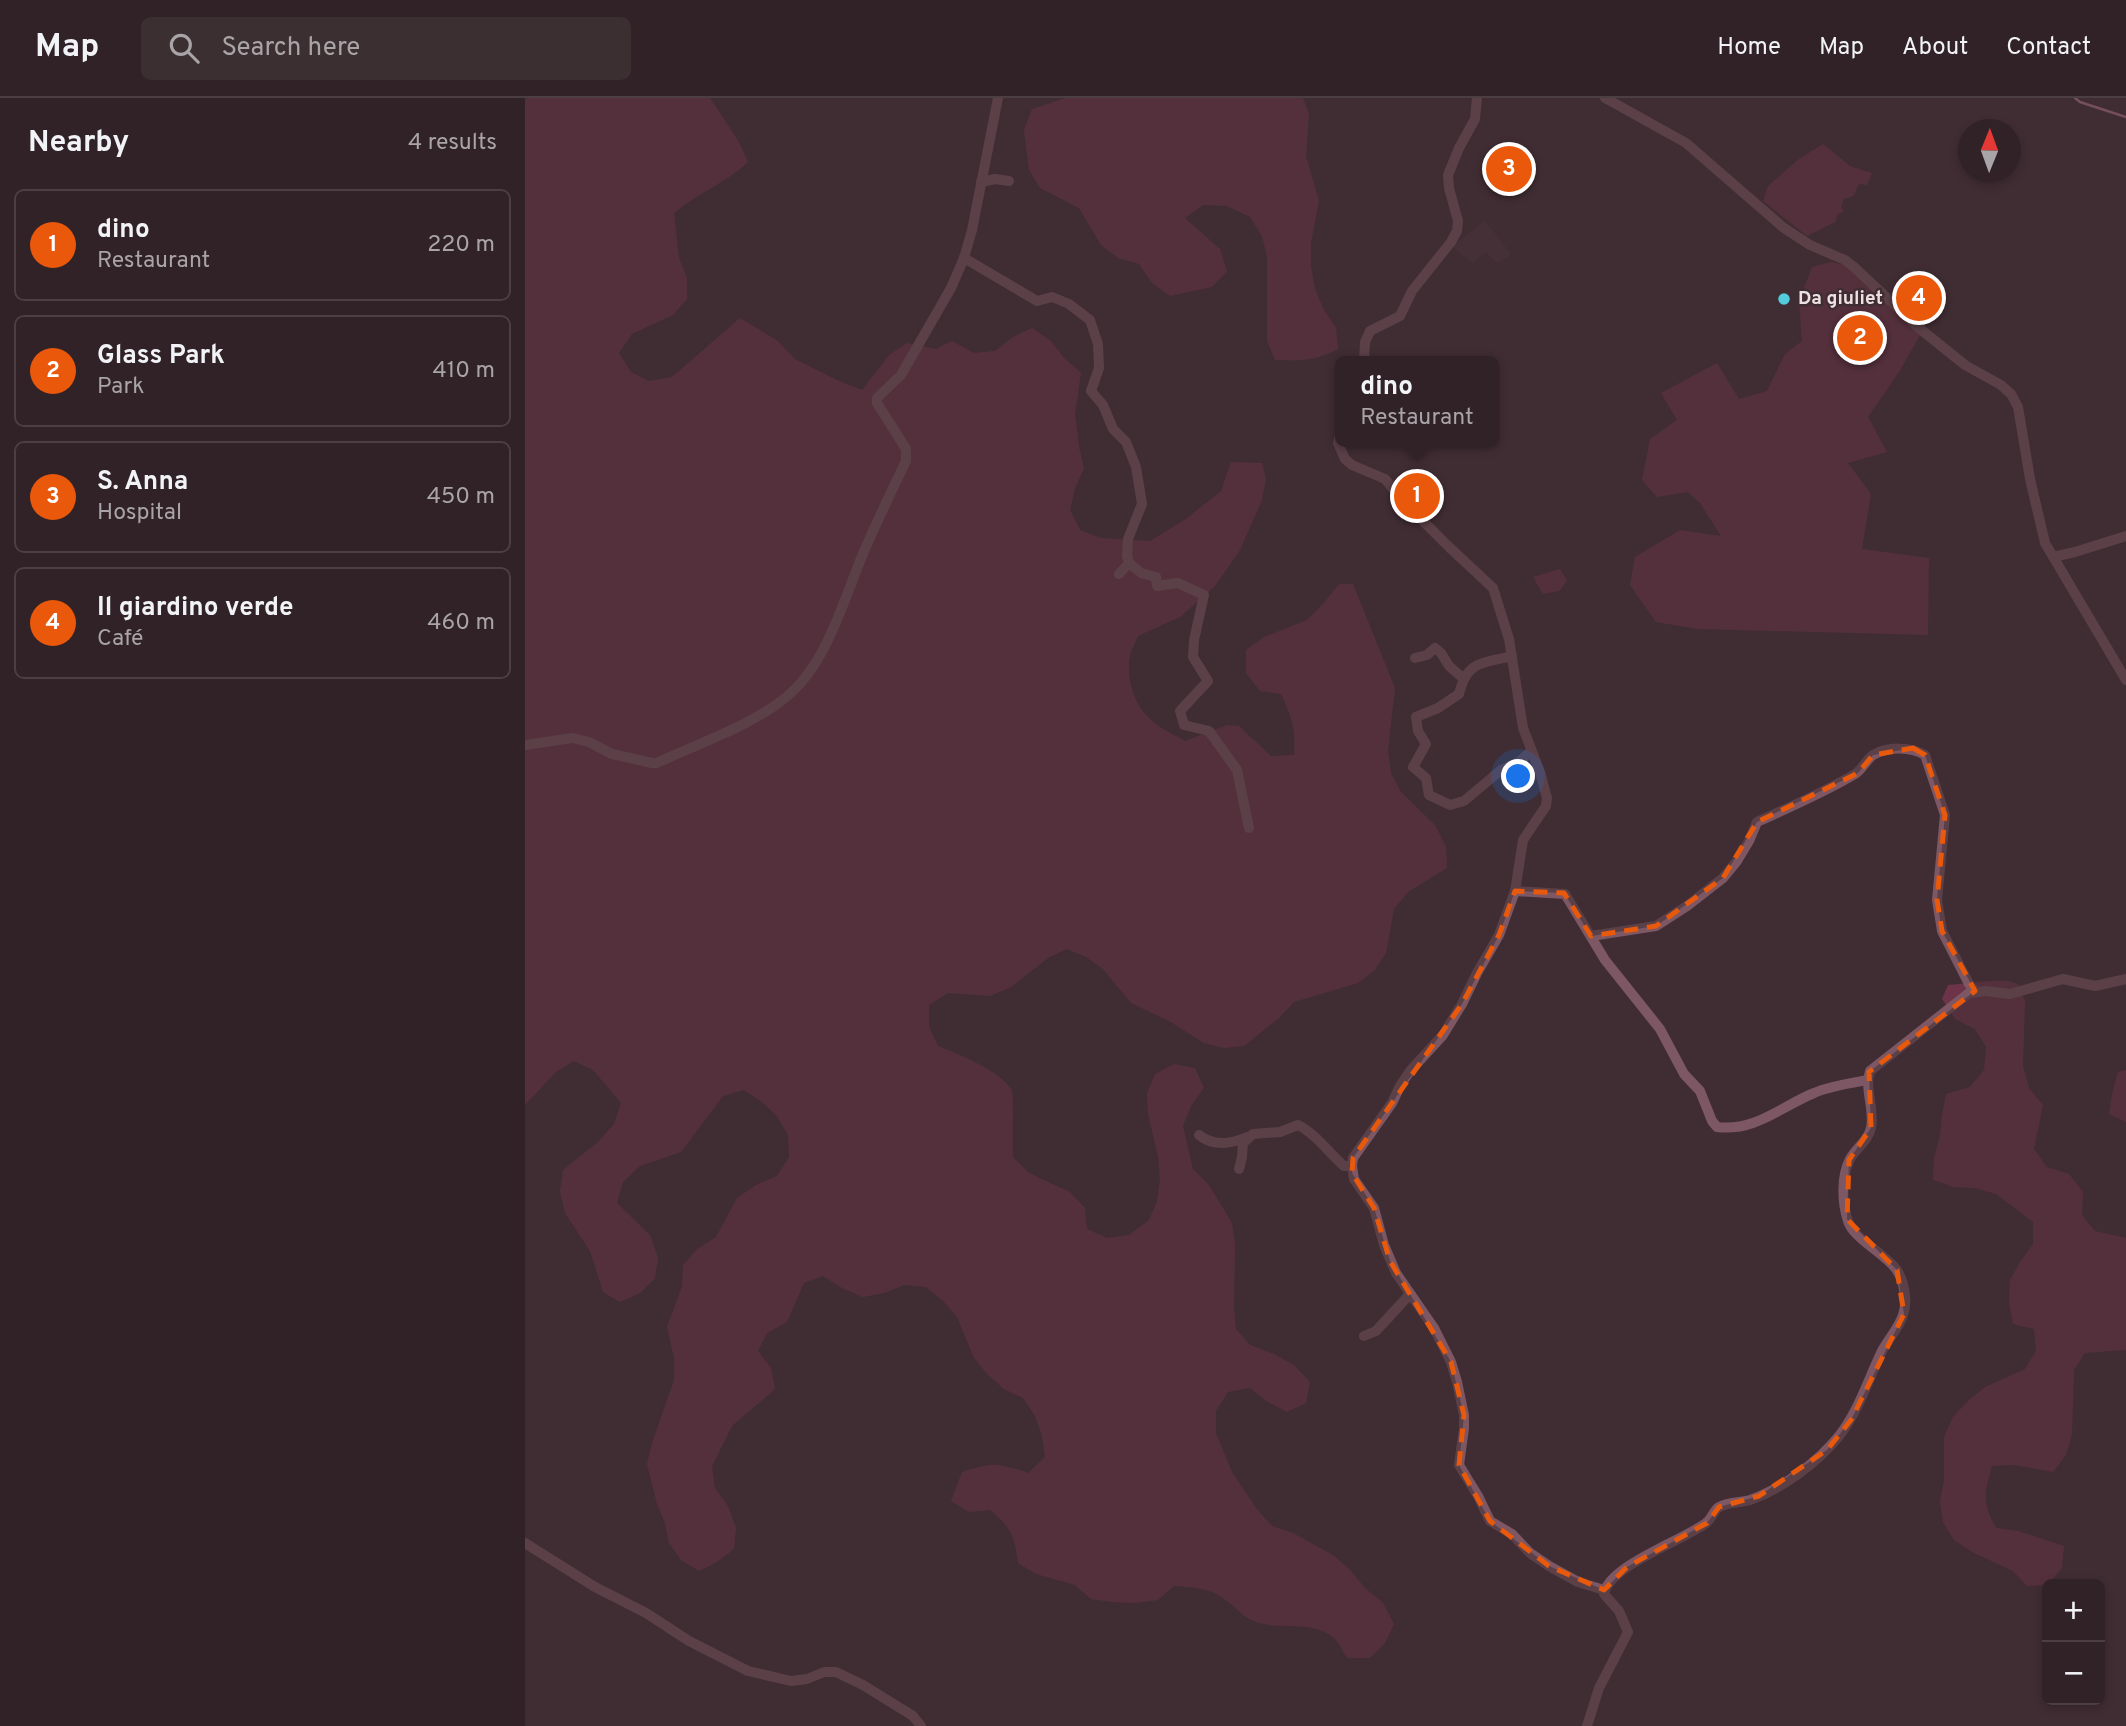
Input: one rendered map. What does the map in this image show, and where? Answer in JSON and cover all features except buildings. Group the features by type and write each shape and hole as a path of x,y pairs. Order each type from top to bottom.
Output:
{"street":[{"path":"525,745 572,738 589,742 612,754 657,763 750,720 771,708 796,688 826,645 865,548 906,461 906,449 877,403 877,398 901,376 951,288 964,258 998,98"},
{"path":"1364,356 1365,342 1370,331 1400,316 1412,290 1457,231 1458,221 1448,175 1475,119 1477,98"},
{"path":"1605,98 1686,143 1784,228 1810,245 1845,260 1919,328 1965,365 2001,385 2011,394 2018,407 2030,479 2045,543 2126,680"},
{"path":"981,182 995,179 1009,181"},
{"path":"964,258 1037,300 1052,297 1069,304 1090,320 1098,344 1099,368 1091,391 1103,405 1113,429 1126,442 1136,467 1142,504 1128,539 1129,564 1141,573 1156,577 1157,586 1178,583 1204,595 1194,639 1193,657 1208,681 1180,711 1184,725 1209,732 1237,770 1249,828"},
{"path":"1340,447 1345,459 1352,465 1385,479 1405,503 1493,588 1512,656 1523,728 1540,772 1547,802 1523,840 1515,891 1499,935 1443,1035 1405,1079 1392,1103 1353,1158 1352,1166 1354,1179 1374,1208 1390,1261 1434,1328 1451,1362 1464,1415 1459,1467 1490,1521 1512,1534 1530,1553 1549,1566 1604,1590 1622,1618 1627,1632 1599,1688 1587,1726"},
{"path":"2053,557 2126,536"},
{"path":"1119,574 1129,564"},
{"path":"1415,657 1427,655 1435,648 1463,678"},
{"path":"1512,656 1476,665 1463,678 1459,694 1438,708 1416,717 1418,731 1426,744 1412,767 1426,778 1429,795 1450,805 1464,801 1501,770 1519,762 1531,751"},
{"path":"1591,936 1656,926 1723,878 1737,862 1757,821 1809,800 1858,773 1873,755 1888,750 1913,748 1925,755 1945,815 1937,900 1942,931 1975,991"},
{"path":"1515,891 1564,893 1618,977 1660,1029 1684,1074 1700,1091 1717,1127 1744,1126 1758,1122 1815,1092 1868,1080"},
{"path":"1604,1590 1640,1558 1707,1522 1718,1508 1759,1496 1812,1465 1851,1420 1882,1350 1899,1324 1905,1306 1902,1282 1897,1270 1853,1231 1847,1219 1844,1191 1849,1161 1864,1143 1871,1128 1873,1114 1868,1080 1870,1071 1969,992 2010,994 2063,979 2095,986 2126,979"},
{"path":"1199,1135 1216,1143 1231,1143 1253,1134 1280,1132 1298,1125 1316,1138 1344,1166 1352,1166"},
{"path":"1239,1169 1243,1157 1243,1143 1253,1134"},
{"path":"1364,1336 1376,1331 1410,1294"},
{"path":"525,1543 596,1587 646,1612 689,1641 748,1671 792,1681 807,1679 824,1672 836,1672 863,1685 913,1716 921,1726"}],"highlighted area":[{"path":"1913,748 1925,755 1945,815 1937,900 1942,931 1975,991 1869,1072 1871,1128 1849,1160 1847,1219 1897,1270 1904,1314 1851,1420 1827,1450 1759,1496 1719,1507 1707,1523 1627,1567 1604,1590 1549,1566 1490,1521 1459,1465 1464,1415 1451,1362 1390,1261 1374,1208 1352,1173 1353,1158 1462,1004 1499,935 1515,891 1564,893 1591,936 1656,926 1723,878 1757,822 1858,773 1873,755"}],"shaded area":[{"path":"525,98 710,98 739,142 748,162 674,213 679,258 687,278 687,299 673,315 632,334 619,353 631,372 649,381 672,377 740,318 778,341 795,359 862,390 889,355 907,343 936,349 952,341 974,353 995,351 1013,337 1032,328 1051,341 1064,358 1081,373 1075,414 1084,468 1075,488 1070,510 1080,530 1101,538 1150,541 1186,519 1221,491 1231,462 1262,463 1266,479 1262,500 1239,552 1214,587 1180,617 1138,636 1131,651 1129,672 1138,704 1148,717 1165,730 1185,741 1227,725 1239,726 1271,756 1294,755 1292,723 1281,694 1260,691 1246,673 1246,650 1264,637 1307,620 1339,584 1353,584 1395,688 1388,751 1391,773 1401,792 1435,825 1446,847 1447,868 1408,892 1394,909 1386,953 1375,970 1358,983 1294,1002 1279,1018 1244,1046 1224,1048 1204,1043 1169,1021 1131,1003 1103,969 1086,957 1067,949 1048,958 1011,987 990,996 948,993 929,1005 929,1027 938,1046 979,1064 1007,1084 1013,1096 1013,1157 1029,1173 1070,1192 1085,1208 1087,1229 1107,1238 1129,1235 1149,1220 1157,1201 1160,1179 1158,1156 1148,1114 1147,1093 1155,1074 1174,1064 1195,1068 1204,1088 1191,1106 1183,1126 1193,1169 1209,1185 1232,1223 1235,1244 1236,1329 1250,1345 1294,1365 1310,1382 1306,1403 1287,1412 1250,1388 1228,1392 1216,1411 1216,1433 1232,1472 1272,1526 1293,1533 1333,1555 1383,1603 1394,1624 1385,1643 1370,1658 1347,1658 1335,1639 1317,1629 1256,1622 1221,1597 1206,1590 1174,1586 1158,1600 1134,1603 1091,1599 1075,1585 1036,1574 1018,1563 1011,1533 997,1516 990,1510 969,1512 951,1501 962,1472 995,1465 1028,1473 1045,1457 1042,1436 1035,1416 1023,1398 1004,1389 988,1375 974,1358 957,1317 926,1287 904,1285 863,1297 823,1276 804,1283 787,1322 767,1333 758,1351 771,1368 775,1389 732,1426 712,1466 715,1488 728,1506 736,1528 734,1549 699,1571 681,1560 669,1543 647,1464 674,1380 674,1358 667,1327 682,1287 683,1265 697,1249 716,1237 737,1198 756,1185 777,1176 789,1157 788,1135 777,1116 744,1090 723,1096 681,1152 640,1166 623,1182 617,1203 650,1235 658,1258 655,1278 640,1293 620,1302 603,1292 590,1251 565,1213 560,1191 563,1170 598,1142 614,1124 621,1103 593,1070 574,1061 556,1072 525,1105"},
{"path":"1065,98 1303,98 1309,114 1306,156 1319,201 1311,242 1311,266 1315,289 1336,328 1338,349 1307,359 1275,360 1267,341 1267,257 1262,236 1250,217 1227,206 1203,205 1185,218 1220,249 1227,271 1212,287 1170,296 1152,283 1139,264 1118,258 1101,245 1079,208 1040,188 1029,170 1024,130 1032,109"},
{"path":"1823,144 1850,166 1872,173 1867,185 1859,184 1853,196 1844,199 1841,207 1844,212 1838,214 1835,222 1807,236 1763,201 1768,186 1799,159"},
{"path":"1485,221 1511,254 1497,263 1486,252 1473,263 1452,247"},
{"path":"1831,262 1849,266 1920,335 1868,417 1887,452 1848,463 1871,494 1862,549 1929,558 1928,635 1698,629 1656,622 1630,585 1635,557 1680,530 1721,536 1700,503 1688,492 1657,497 1642,480 1650,439 1677,420 1661,393 1717,363 1739,399 1767,391 1785,354 1802,341 1799,301 1812,267"},
{"path":"1560,569 1567,581 1559,591 1543,594 1533,577"},
{"path":"1990,981 2018,984 2025,1001 2023,1066 2029,1088 2043,1105 2034,1149 2047,1167 2069,1174 2083,1192 2082,1215 2095,1231 2126,1238 2126,1350 2085,1353 2074,1370 2072,1434 2066,1455 2053,1472 2014,1465 1992,1466 1987,1483 1986,1504 1996,1528 2018,1531 2064,1546 2062,1568 2052,1579 2042,1579 2042,1585 2027,1586 2013,1571 1972,1552 1954,1540 1943,1522 1940,1501 1944,1480 1944,1437 1953,1417 1985,1387 2025,1369 2036,1351 2034,1329 2013,1324 2009,1303 2010,1280 2033,1244 2033,1222 1996,1194 1975,1188 1954,1187 1933,1180 1934,1158 1946,1094 1970,1087 1984,1070 1986,1047 1975,1029 1955,1019 1942,999 1948,985"},
{"path":"2126,1070 2126,1122 2109,1114 2118,1072"}],"waterway":[{"path":"2075,98 2126,117"}],"place":[{"name":"S. Anna","path":"1509,169"},
{"name":"Il giardino verde","path":"1919,298"},
{"name":"Da giuliet","path":"1784,299"},
{"name":"Glass Park","path":"1860,338"},
{"name":"dino","path":"1417,496"}]}
